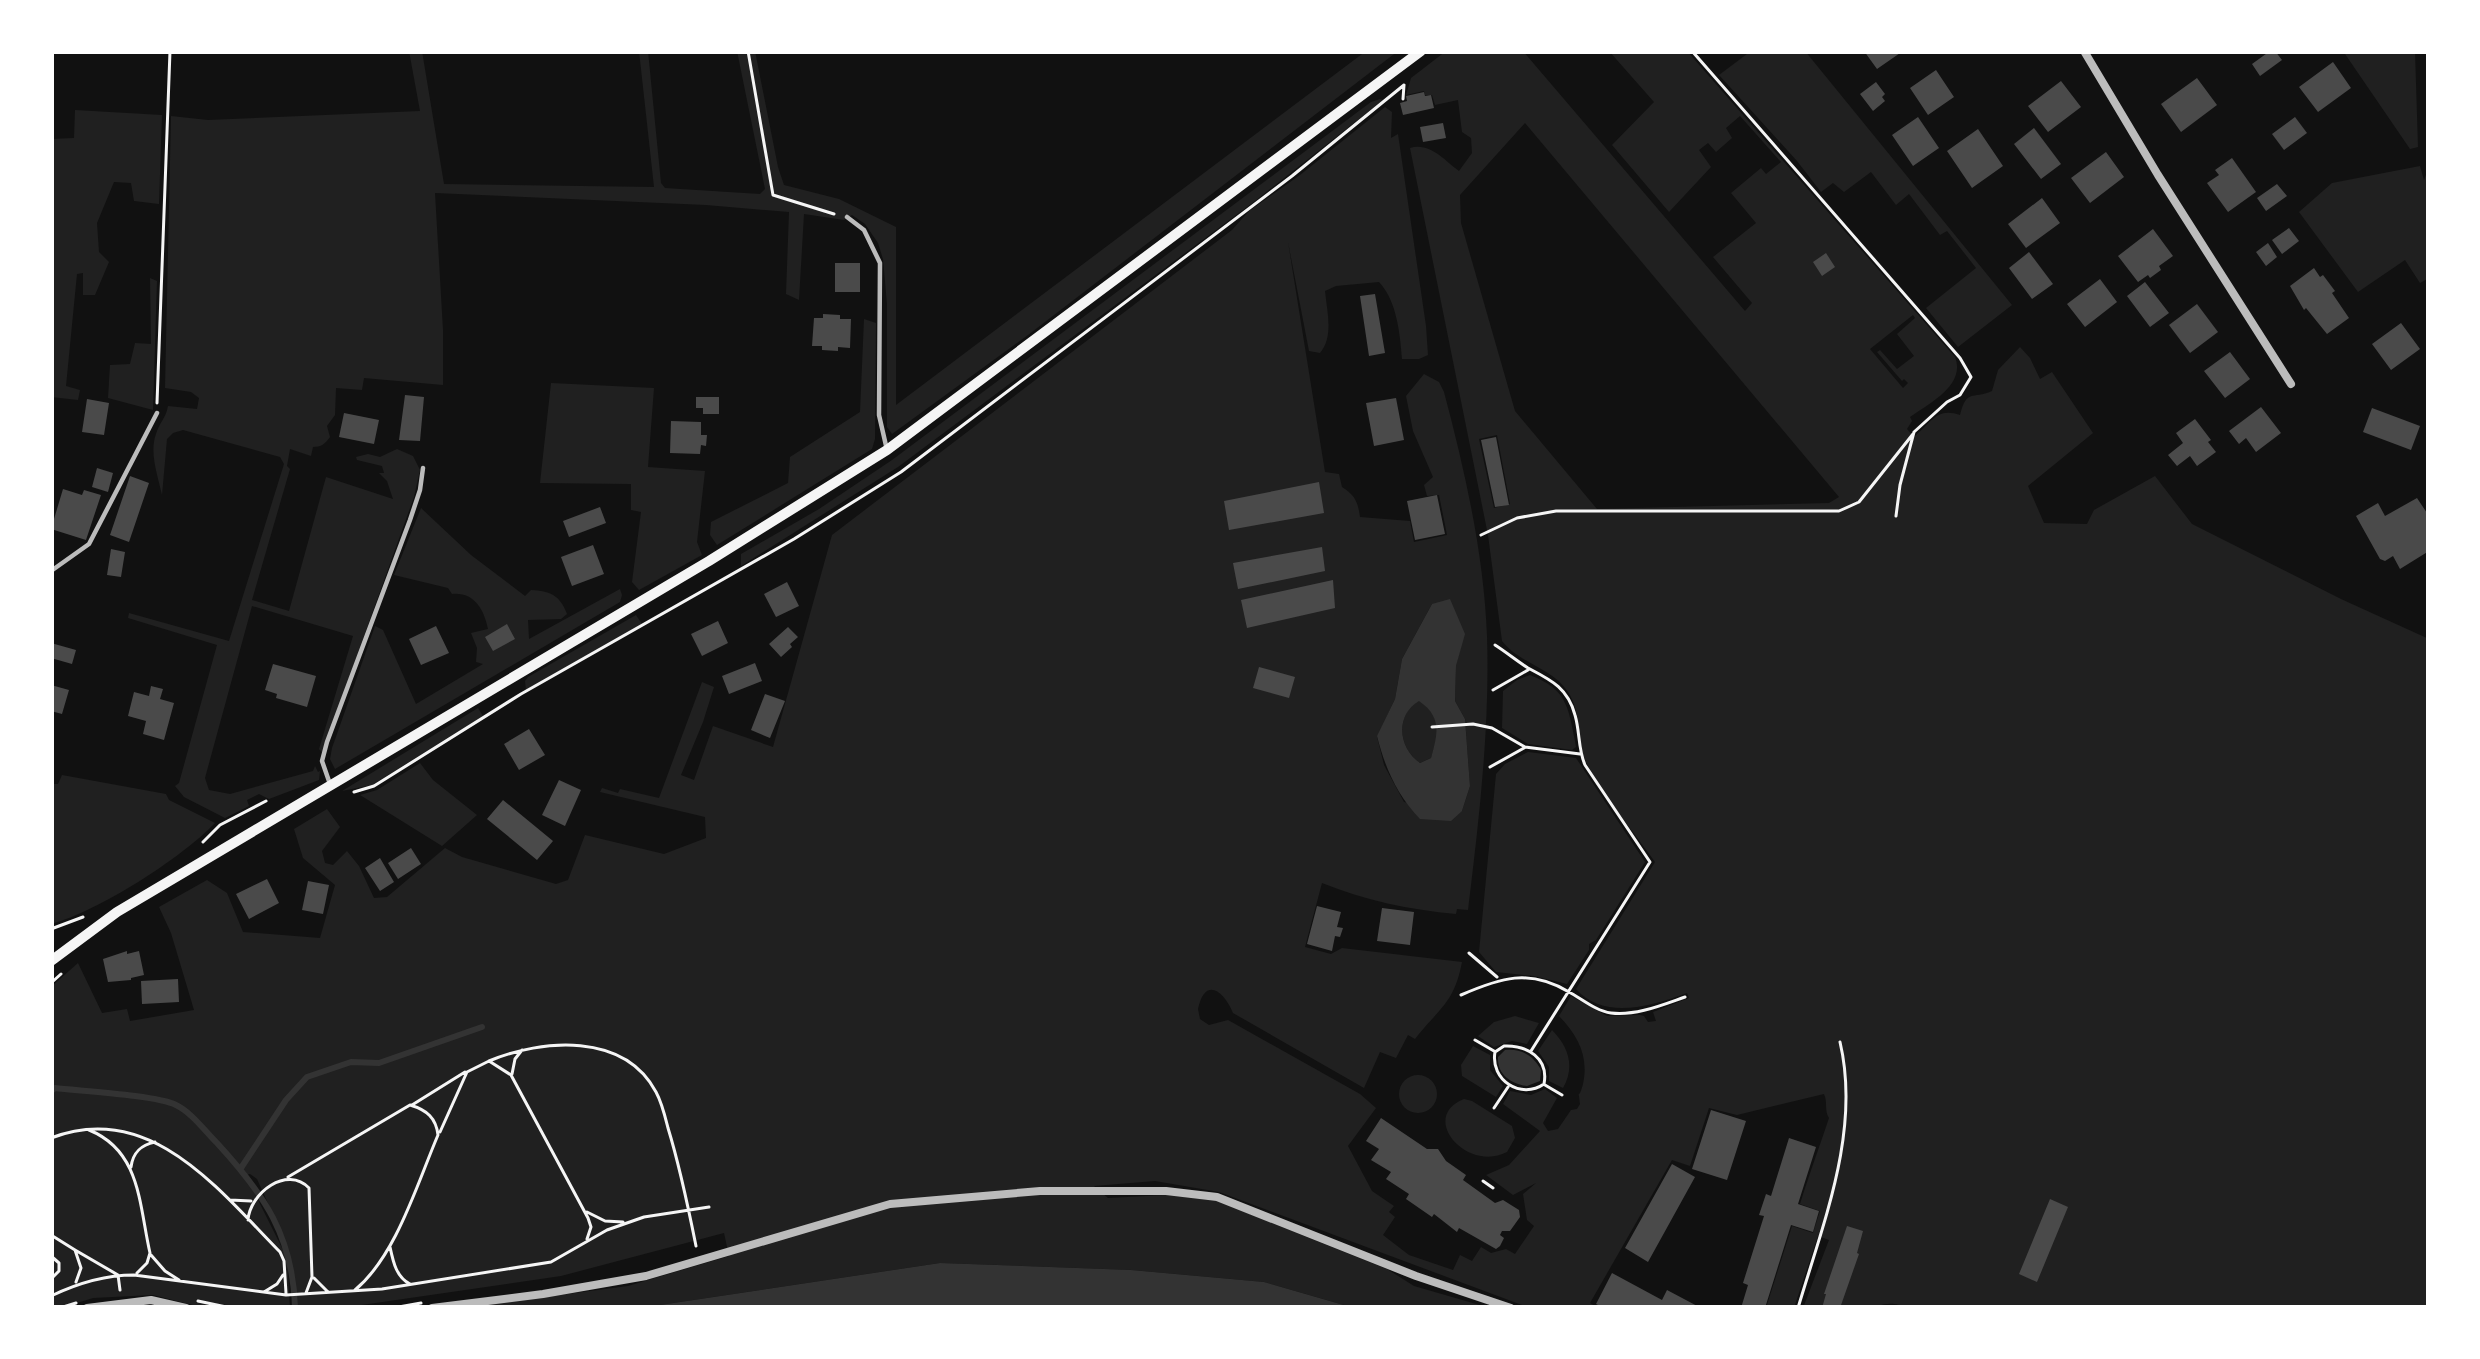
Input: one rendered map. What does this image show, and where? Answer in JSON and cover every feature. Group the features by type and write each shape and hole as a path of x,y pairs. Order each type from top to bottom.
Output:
{"main road":[{"path":"51,961 117,912 709,561 887,450 1415,53"}],"street":[{"path":"2084,51 2291,383"},
{"path":"432,1308 646,1276 890,1204 1040,1191 1166,1191 1217,1197 1416,1276 1511,1308"},
{"path":"87,1308 151,1300 186,1308"}],"lane":[{"path":"847,217 864,230 880,263 879,415 887,450"},
{"path":"51,571 89,544 157,413"},
{"path":"330,784 322,761 327,742 410,520 423,468"}],"path":[{"path":"157,413 170,51"},
{"path":"748,51 773,195 847,217"},
{"path":"1691,51 1960,358 1971,377"},
{"path":"342,795 374,786 521,694 794,539 901,472 1405,85"},
{"path":"1481,535 1517,518 1556,511 1839,511 1859,502 1914,432 1960,395 1971,377 1980,375"},
{"path":"1896,516 1914,432"},
{"path":"1495,645 1564,690 1574,709 1580,754 1591,777 1650,862 1532,1051"},
{"path":"1493,690 1530,669"},
{"path":"1432,727 1473,724 1492,728 1525,747 1580,754"},
{"path":"1490,766 1525,747"},
{"path":"1469,953 1498,979"},
{"path":"1461,995 1498,979 1544,980 1612,1013 1637,1012 1685,997"},
{"path":"1475,1040 1495,1052"},
{"path":"1798,1308 1841,1149 1847,1084 1840,1042"},
{"path":"228,1200 255,1198 489,1061 549,1044 585,1046 637,1068 659,1097 698,1255"},
{"path":"1504,1046 1532,1051 1546,1073 1544,1084 1522,1090 1498,1075 1495,1052 1504,1046"},
{"path":"512,1076 522,1050"},
{"path":"489,1061 512,1076 584,1209 591,1227 586,1241"},
{"path":"353,1292 376,1268 389,1245 466,1072"},
{"path":"1544,1084 1562,1095"},
{"path":"1494,1108 1509,1085"},
{"path":"410,1106 427,1112 437,1124 438,1135"},
{"path":"87,1130 117,1146 131,1168 149,1253 147,1263 134,1275"},
{"path":"51,1138 67,1132 121,1131 158,1142 180,1156 280,1252 286,1295"},
{"path":"131,1168 137,1150 158,1142"},
{"path":"288,1178 299,1179 309,1188 313,1277 305,1295"},
{"path":"1483,1181 1493,1188"},
{"path":"248,1220 255,1198"},
{"path":"51,1296 76,1284 118,1275 286,1295 412,1285 551,1262 631,1222 709,1207"},
{"path":"584,1209 605,1221 631,1222"},
{"path":"51,1235 118,1275"},
{"path":"389,1245 398,1273 412,1285"},
{"path":"75,1250 81,1268 76,1284"},
{"path":"149,1253 181,1281"},
{"path":"51,1256 59,1270 51,1280"},
{"path":"262,1293 278,1284 285,1273"},
{"path":"118,1275 121,1294"},
{"path":"313,1277 332,1293"}],"shaded area":[{"path":"409,51 422,51 444,184 654,187 639,51 648,51 661,183 665,188 760,194 765,189 737,51 755,51 784,185 839,199 896,227 896,405 1366,51 1398,51 892,434 887,427 883,259 865,224 852,215 844,220 804,214 799,300 786,294 789,212 435,193 443,385 364,378 362,390 336,388 335,415 327,426 330,437 313,447 311,456 290,449 290,469 252,600 289,611 326,477 393,499 379,473 384,473 382,466 356,457 380,457 397,449 413,456 420,470 414,497 322,753 319,749 353,636 252,606 205,778 209,790 230,794 313,771 315,766 319,780 269,799 259,794 247,800 249,806 225,818 184,797 175,786 217,645 128,618 129,613 229,641 284,464 280,457 183,430 167,439 162,495 154,457 157,430 168,406 197,409 199,398 165,388 171,116 208,120 420,111"},
{"path":"1446,51 1523,51 1745,311 1752,303 1713,257 1756,223 1731,193 1761,168 1766,174 1781,162 1740,116 1726,128 1732,138 1716,152 1708,143 1699,150 1711,167 1669,212 1612,145 1654,102 1609,51 1687,51 1955,357 1951,385 1910,417 1907,429 1914,437 1939,415 1960,415 1968,398 1992,391 1998,370 2020,347 2040,379 2052,372 2093,433 2028,486 2044,523 2087,524 2094,510 2155,476 2192,524 2429,639 2429,1308 1909,1308 1890,1304 1803,1308 1829,1240 1818,1236 1794,1308 1766,1308 1792,1226 1813,1233 1820,1211 1800,1204 1829,1118 1824,1094 1737,1115 1709,1108 1690,1166 1672,1160 1590,1303 1598,1308 1530,1308 1219,1192 1155,1181 1094,1186 1108,1198 1166,1195 1217,1201 1387,1269 1414,1286 1490,1308 1354,1308 1264,1282 1131,1270 940,1263 640,1308 460,1308 628,1286 729,1256 724,1233 561,1276 341,1308 297,1308 284,1241 257,1179 250,1174 242,1176 287,1258 290,1308 205,1308 153,1295 93,1298 51,1308 51,987 78,963 102,1013 127,1009 130,1021 194,1010 159,907 207,880 227,893 243,932 320,938 335,885 303,858 294,829 327,809 340,827 322,851 325,863 333,865 347,851 374,898 387,897 445,848 556,884 568,880 585,835 664,854 706,838 705,817 600,792 602,788 618,793 620,789 659,798 702,682 714,687 681,775 694,780 713,726 773,747 832,535 1232,230 1249,211 1385,107 1392,112 1391,138 1398,134 1428,355 1402,359 1394,308 1379,282 1325,291 1327,339 1320,353 1309,351 1288,242 1325,472 1339,474 1360,517 1410,521 1414,542 1447,535 1439,495 1427,496 1424,485 1433,477 1413,431 1406,396 1424,374 1439,382 1444,392 1472,513 1485,606 1487,705 1480,808 1468,910 1457,909 1456,914 1404,907 1322,883 1305,947 1331,954 1342,948 1462,962 1444,1005 1415,1039 1408,1035 1396,1058 1380,1052 1364,1088 1233,1013 1215,990 1205,993 1198,1009 1200,1019 1209,1025 1228,1020 1360,1094 1376,1108 1348,1146 1372,1191 1394,1206 1389,1212 1395,1217 1383,1235 1409,1255 1453,1270 1460,1255 1472,1261 1481,1247 1491,1253 1506,1249 1515,1254 1534,1226 1527,1220 1523,1194 1536,1183 1513,1195 1486,1175 1509,1165 1540,1131 1503,1104 1510,1091 1531,1095 1545,1089 1557,1098 1543,1123 1548,1131 1558,1129 1580,1104 1583,1055 1559,1016 1571,996 1607,1016 1640,1015 1648,1022 1656,1021 1653,1012 1689,998 1687,993 1644,1006 1614,1008 1576,989 1655,862 1588,765 1568,692 1502,641 1488,535 1410,148 1430,150 1459,171 1472,153 1471,138 1462,132 1458,100 1435,105 1432,95 1424,91 1406,95 1411,78","holes":["1525,123 1839,497 1829,503 1597,509 1515,411 1461,223 1460,195","1913,315 1897,334 1914,356 1897,369 1877,352 1908,383 1903,388 1870,349","1497,435 1510,504 1494,508 1479,439","1432,604 1464,634 1456,666 1455,701 1465,719 1470,786 1462,811 1404,802 1384,765 1377,737 1395,699 1402,659"]},
{"path":"1751,51 1805,51 2012,305 1958,347 1926,308 1976,268 1947,231 1940,235 1909,194 1896,205 1871,172 1844,192 1833,183 1821,192 1719,75"},
{"path":"2343,51 2415,51 2418,147 2410,149"},
{"path":"1380,99 1255,201 898,467 741,566 741,554 892,460"},
{"path":"75,110 162,115 159,204 134,201 131,183 114,182 97,223 99,252 109,262 95,295 83,295 83,273 77,274 66,386 80,390 78,400 51,397 51,139 74,138"},
{"path":"2420,166 2424,180 2429,167 2429,278 2420,283 2405,260 2358,292 2299,212 2332,183"},
{"path":"150,278 157,281 153,410 108,398 110,365 130,364 135,343 151,344"},
{"path":"864,319 876,323 872,449 717,545 710,535 711,522 788,483 790,457 860,412"},
{"path":"551,383 654,388 648,467 705,471 697,542 702,555 639,590 632,582 641,512 631,510 631,484 540,483"},
{"path":"421,508 525,596 531,590 544,592 561,602 567,614 561,619 528,620 529,639 620,589 620,602 335,769 332,748 375,626 383,630 416,704 483,664 476,662 471,633 488,629 477,603 448,588 394,575"},
{"path":"1450,599 1465,634 1456,666 1455,701 1465,719 1470,786 1462,811 1451,821 1420,819 1412,810 1393,780 1377,736 1395,699 1402,659 1432,604","holes":["1419,701 1435,719 1436,733 1431,758 1420,763 1407,749 1402,732 1411,707"]},
{"path":"636,615 642,624 526,690 528,677"},
{"path":"1530,675 1551,686 1563,700 1575,741 1572,750 1528,744 1502,728 1503,691"},
{"path":"1419,700 1433,713 1437,726 1431,758 1420,763 1407,749 1402,732 1406,714"},
{"path":"478,708 483,716 372,785 342,791"},
{"path":"1528,752 1576,758 1645,862 1567,984 1496,972 1479,952 1496,774"},
{"path":"420,763 433,780 477,815 442,846 360,795"},
{"path":"62,775 166,794 169,800 215,823 138,882 51,924 51,784 58,784"},
{"path":"1515,1016 1539,1023 1527,1044 1512,1041 1494,1047 1478,1036 1494,1022"},
{"path":"1552,1030 1568,1057 1563,1088 1549,1081 1549,1067 1538,1051"},
{"path":"1473,1046 1490,1055 1490,1070 1503,1086 1496,1097 1462,1076 1461,1065"},
{"path":"1505,1050 1531,1057 1541,1070 1540,1081 1527,1086 1506,1078 1498,1063"},
{"path":"1418,1075 1431,1081 1437,1094 1431,1107 1418,1113 1405,1107 1399,1094 1405,1081"},
{"path":"1464,1099 1512,1126 1515,1138 1507,1152 1477,1155 1453,1140 1446,1118 1451,1107"},
{"path":"940,1263 1131,1270 1264,1282 1354,1308 640,1308"}],"building":[{"path":"1864,51 1903,51 1877,69"},
{"path":"2270,51 2282,60 2260,76 2252,64"},
{"path":"2333,62 2351,88 2318,112 2299,87"},
{"path":"1936,70 1954,97 1928,115 1910,88"},
{"path":"2197,78 2217,105 2181,132 2161,104"},
{"path":"2061,81 2081,107 2048,132 2028,106"},
{"path":"1876,82 1885,101 1873,111 1860,94"},
{"path":"1431,95 1434,108 1403,115 1400,103 1407,101 1406,96"},
{"path":"1918,117 1939,148 1913,166 1892,135"},
{"path":"2295,117 2307,133 2284,150 2272,134"},
{"path":"1443,123 1446,138 1423,142 1420,127"},
{"path":"2034,128 2061,164 2041,179 2014,144"},
{"path":"1978,129 2003,166 1972,188 1947,151"},
{"path":"2106,152 2124,177 2090,203 2071,178"},
{"path":"2232,158 2256,192 2228,212 2207,183"},
{"path":"2277,184 2287,196 2266,211 2257,198"},
{"path":"2042,198 2060,223 2026,248 2008,224"},
{"path":"2289,228 2299,241 2282,254 2272,240"},
{"path":"2153,229 2173,256 2159,266 2161,270 2138,282 2118,256"},
{"path":"2268,243 2277,257 2266,266 2256,252"},
{"path":"2029,252 2053,284 2032,299 2009,268"},
{"path":"1826,253 1835,267 1822,276 1813,262"},
{"path":"835,263 860,263 860,292 835,292"},
{"path":"2314,268 2335,291 2349,318 2327,334 2290,286"},
{"path":"2100,279 2117,302 2085,327 2067,304"},
{"path":"2145,282 2169,313 2150,327 2127,296"},
{"path":"1375,294 1385,353 1369,356 1360,296"},
{"path":"2197,304 2218,332 2190,353 2169,325"},
{"path":"823,314 851,319 850,348 838,347 838,351 812,346 814,318 823,318"},
{"path":"2401,323 2420,349 2391,370 2372,344"},
{"path":"2230,352 2250,379 2225,398 2204,371"},
{"path":"405,395 424,397 420,441 399,440"},
{"path":"696,397 719,397 719,414 703,414 703,408 696,408"},
{"path":"1396,398 1404,440 1374,446 1366,403"},
{"path":"87,399 109,403 104,435 82,432"},
{"path":"2261,407 2281,433 2256,452 2246,438 2239,444 2229,431"},
{"path":"2372,408 2420,426 2411,450 2363,432"},
{"path":"344,413 379,420 374,444 339,437"},
{"path":"2195,419 2216,452 2197,466 2190,456 2177,466 2168,455 2183,443 2176,433"},
{"path":"671,421 701,422 701,435 707,435 700,454 670,453"},
{"path":"1496,437 1509,505 1495,507 1481,440"},
{"path":"97,468 113,473 108,492 92,487"},
{"path":"130,476 149,483 129,542 110,535"},
{"path":"1319,482 1324,513 1229,530 1224,501"},
{"path":"63,489 101,495 86,540 51,529"},
{"path":"1437,495 1445,534 1415,540 1407,501"},
{"path":"2417,498 2429,516 2429,551 2400,569 2393,556 2380,559 2356,516 2378,503 2385,516"},
{"path":"600,507 606,523 569,537 563,521"},
{"path":"593,545 604,574 572,586 561,557"},
{"path":"1322,547 1325,571 1238,589 1233,563"},
{"path":"111,549 125,552 121,577 107,575"},
{"path":"1333,580 1335,608 1247,628 1241,600"},
{"path":"787,582 799,606 776,617 764,594"},
{"path":"718,621 728,643 702,656 691,634"},
{"path":"507,624 515,639 493,651 485,637"},
{"path":"436,626 449,653 421,665 409,639"},
{"path":"788,627 798,637 781,657 769,644"},
{"path":"51,643 76,650 72,664 51,658"},
{"path":"755,663 762,681 729,694 722,676"},
{"path":"273,664 316,676 307,707 265,690"},
{"path":"1259,667 1295,677 1289,698 1253,688"},
{"path":"51,685 69,690 62,714 51,711"},
{"path":"151,686 163,689 160,699 174,703 164,740 143,734 146,721 128,716 134,692 149,696"},
{"path":"765,694 785,701 770,738 751,730"},
{"path":"529,729 545,755 519,770 504,744"},
{"path":"559,780 581,790 565,826 542,815"},
{"path":"503,800 553,841 537,860 487,819"},
{"path":"411,848 421,864 398,879 388,863"},
{"path":"380,858 394,882 380,891 365,868"},
{"path":"267,879 279,903 249,919 236,894"},
{"path":"308,881 329,885 323,914 302,910"},
{"path":"1317,906 1341,912 1337,927 1343,928 1340,937 1335,936 1332,951 1307,944"},
{"path":"1382,908 1414,912 1410,945 1377,941"},
{"path":"139,951 144,975 108,982 103,959"},
{"path":"178,979 179,1002 142,1004 141,981"},
{"path":"1711,1110 1746,1121 1727,1180 1692,1169"},
{"path":"1381,1118 1427,1149 1438,1149 1466,1175 1463,1180 1495,1203 1503,1200 1519,1210 1520,1217 1510,1231 1502,1231 1500,1246 1496,1249 1459,1228 1457,1232 1406,1199 1409,1194 1386,1179 1391,1172 1371,1160 1379,1149 1366,1141"},
{"path":"1789,1138 1816,1147 1798,1204 1819,1211 1813,1232 1791,1225 1765,1308 1741,1308 1748,1285 1743,1283 1764,1216 1759,1215 1766,1194 1771,1196"},
{"path":"1672,1164 1695,1177 1648,1262 1625,1248"},
{"path":"2050,1199 2068,1207 2037,1282 2019,1274"},
{"path":"1847,1226 1863,1231 1859,1254 1840,1308 1822,1308 1824,1294"},
{"path":"1612,1273 1662,1300 1667,1290 1701,1308 1604,1308 1596,1304"}],"waterway":[{"path":"241,1168 307,1077 351,1062 379,1063 482,1027"},
{"path":"51,1091 153,1099 176,1105 192,1117 249,1180 273,1218 289,1259 295,1308"}]}
